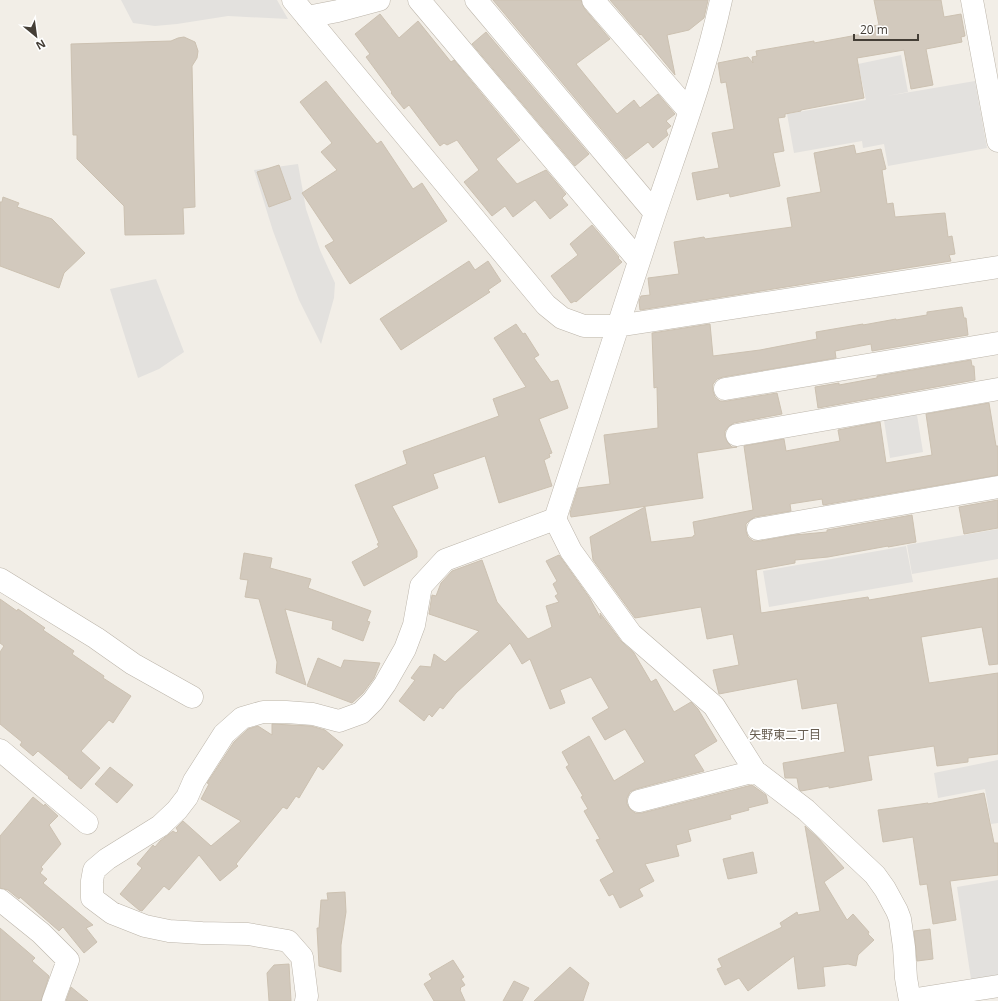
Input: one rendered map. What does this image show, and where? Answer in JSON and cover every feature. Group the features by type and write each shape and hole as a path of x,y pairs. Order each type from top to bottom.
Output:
{"street":[{"path":"293,0 546,305 562,318 584,326 617,326 998,267"},
{"path":"307,16 338,11 379,0"},
{"path":"420,0 639,261"},
{"path":"476,0 655,213"},
{"path":"593,0 689,111"},
{"path":"721,0 713,36 555,519 571,551 631,634 714,706 755,771 806,810 875,875 885,889 900,919 910,1001 998,986"},
{"path":"972,0 998,141"},
{"path":"725,390 998,343"},
{"path":"738,435 998,389"},
{"path":"758,529 998,487"},
{"path":"306,1001 307,996 302,957 288,941 248,934 169,931 145,926 112,913 92,898 92,881 94,870 108,859 160,826 177,810 187,797 194,781 224,734 242,718 263,712 286,712 313,714 339,721 361,713 373,701 405,649 414,625 421,586 444,560 555,519"},
{"path":"0,579 96,638 133,664 192,697"},
{"path":"0,750 87,823"},
{"path":"639,801 755,771"},
{"path":"0,900 41,933 68,960 53,1001"}],"shaded area":[{"path":"121,0 277,0 288,19 228,16 155,26 133,23"},
{"path":"901,55 908,92 887,96 975,81 987,148 888,166 884,144 863,148 862,141 794,153 787,114 866,100 858,64"},
{"path":"298,164 306,209 320,250 335,283 334,298 321,344 299,300 273,231 254,170"},
{"path":"156,279 184,352 159,369 138,378 110,289"},
{"path":"916,409 923,452 890,458 883,414"},
{"path":"998,529 998,559 912,574 907,545"},
{"path":"906,546 913,582 769,607 763,571"},
{"path":"998,760 998,823 991,824 985,789 938,798 934,773"},
{"path":"998,880 998,975 971,979 957,887"}],"building":[{"path":"493,0 581,0 584,8 610,39 576,64 617,114 634,100 640,108 658,94 675,114 666,121 671,126 666,130 668,135 653,148 648,142 626,159"},
{"path":"610,0 708,0 704,18 689,30 667,35 675,75 641,34 640,35"},
{"path":"874,0 941,0 944,17 961,14 965,36 961,37 962,42 926,49 933,85 911,89 904,50 857,58 864,98 801,110 785,114 785,117 778,118 784,151 773,153 780,186 730,197 729,193 697,200 692,173 719,168 712,133 734,129 726,82 721,83 718,63 748,57 753,63 752,57 757,56 756,51 814,41 814,43 868,33 867,27 879,25"},
{"path":"380,14 399,38 418,21 451,62 454,60 520,140 496,159 517,184 546,170 566,194 562,198 568,205 550,219 535,200 513,217 505,206 492,216 464,182 479,170 457,140 447,145 444,143 440,146 409,105 404,109 366,57 370,54 355,34"},
{"path":"486,32 589,154 575,166 472,44"},
{"path":"184,37 195,42 198,51 197,58 192,66 195,207 183,208 184,234 125,235 124,206 77,159 77,135 73,135 71,44 171,41"},
{"path":"326,81 377,144 381,141 413,189 422,183 447,221 350,284 325,246 334,241 302,193 337,170 321,152 332,143 300,102"},
{"path":"854,145 856,154 881,149 886,169 882,170 887,204 893,203 895,217 945,213 948,237 952,236 955,254 949,255 951,261 640,310 639,301 641,296 650,295 648,278 679,274 674,242 792,227 787,198 821,192 814,153"},
{"path":"279,165 291,199 269,207 257,172"},
{"path":"3,197 19,203 17,207 52,219 85,253 64,273 59,288 0,266 0,202 2,202"},
{"path":"592,225 622,262 576,302 571,303 551,276 578,255 570,244"},
{"path":"469,261 475,270 488,261 501,281 488,290 490,292 401,350 380,319"},
{"path":"962,307 964,318 966,318 968,335 872,351 871,344 835,351 836,358 717,379 713,384 713,391 715,397 720,401 777,393 782,414 734,423 725,431 725,437 732,447 737,447 697,453 703,498 571,517 570,513 578,488 610,484 604,435 658,428 657,387 654,388 652,333 710,324 713,356 760,350 817,339 816,332 927,315 927,312"},
{"path":"516,324 523,334 525,333 539,355 534,358 551,382 558,380 568,408 539,419 552,453 549,454 550,457 544,460 552,486 499,503 485,456 433,474 438,488 392,506 417,551 417,557 364,586 352,562 379,547 377,544 379,543 355,485 407,464 403,451 499,416 493,399 526,387 494,338"},
{"path":"971,360 972,366 974,366 975,380 818,408 815,387 839,383 839,385 877,378 877,376"},
{"path":"989,403 996,446 998,446 998,475 823,505 822,499 790,504 791,511 755,517 746,524 748,537 753,541 760,541 794,535 827,532 827,530 912,515 916,542 828,557 795,560 795,563 756,570 761,613 868,597 869,600 998,578 998,664 989,665 982,627 921,637 929,683 998,673 998,754 968,758 968,762 937,766 934,746 868,756 872,780 829,788 829,786 801,791 799,789 797,778 785,778 783,763 845,752 837,703 802,709 797,679 719,694 713,670 739,665 733,634 707,639 701,607 635,618 593,560 590,537 645,507 651,542 693,537 695,535 693,522 753,510 744,446 784,439 786,451 840,441 838,430 880,422 886,463 932,455 926,414"},
{"path":"998,500 998,528 964,534 959,507"},
{"path":"244,553 272,558 270,568 311,579 308,588 371,611 367,621 370,622 363,641 332,629 333,621 285,609 306,685 276,673 277,662 259,599 245,597 248,580 240,579"},
{"path":"559,555 589,597 601,619 600,613 621,641 634,653 651,682 656,679 674,712 691,702 698,709 717,741 694,755 704,771 636,789 630,792 627,798 627,804 630,809 635,813 642,813 752,785 766,795 768,803 748,808 749,810 730,815 731,819 688,830 691,841 676,845 679,856 645,864 654,881 639,889 643,896 620,908 613,894 609,896 600,880 614,872 596,840 600,839 584,811 588,809 581,797 583,796 566,767 569,765 562,752 589,736 614,781 645,762 625,729 605,740 592,718 609,708 591,677 560,690 565,703 550,709 530,659 522,664 510,643 456,693 443,709 440,707 432,717 429,714 424,721 399,701 415,680 411,678 420,666 431,667 434,654 445,662 479,631 429,614 432,595 436,596 441,583 452,571 482,560 497,602 528,639 552,627 546,606 559,602 555,596 558,594 553,584 557,581 546,561"},
{"path":"0,599 17,611 18,609 45,628 43,630 74,651 72,654 104,676 103,678 131,696 113,723 109,720 81,751 100,768 81,789 38,751 33,756 20,745 22,742 0,724 0,652 4,646 0,643"},
{"path":"318,658 341,668 344,660 380,663 374,678 363,693 352,703 307,686"},
{"path":"272,724 311,726 325,730 343,745 323,770 318,766 299,798 296,796 287,809 283,807 236,864 238,866 220,881 199,855 169,890 164,886 142,911 139,910 120,894 142,868 137,864 153,845 155,847 173,831 176,833 178,831 176,828 183,821 211,846 241,821 201,799 209,784 207,783 234,742 248,729 258,726 272,735"},
{"path":"110,767 133,785 117,803 95,784"},
{"path":"984,793 994,843 998,843 998,875 950,881 956,920 933,924 927,884 920,885 913,837 883,842 878,810 928,804"},
{"path":"33,797 44,806 45,804 58,816 49,825 61,844 41,867 43,869 40,873 47,879 43,883 93,925 86,928 97,942 84,953 63,927 59,931 20,897 19,899 8,890 0,888 0,836"},
{"path":"805,826 819,839 844,868 824,882 847,920 853,914 874,940 858,955 856,966 848,964 823,967 825,986 798,989 794,956 748,991 739,978 725,985 717,969 722,967 718,959 782,927 780,923 797,912 798,915 820,911"},
{"path":"753,852 757,873 728,879 723,859"},
{"path":"345,892 346,912 341,945 341,972 319,966 317,928 319,928 321,900 328,900 327,893"},
{"path":"0,928 35,958 32,961 49,976 41,1001 0,1001"},
{"path":"930,929 933,959 917,961 914,931"},
{"path":"453,960 464,977 461,979 465,985 460,988 460,990 465,1001 434,1001 424,984 432,979 429,974"},
{"path":"289,964 291,1001 269,1001 267,973 274,965"},
{"path":"570,967 589,983 583,1001 534,1001"},
{"path":"514,981 529,988 522,1001 503,1001"},
{"path":"71,987 88,1001 66,1001"}],"district":[{"name":"矢野東二丁目","path":"785,734"}]}
